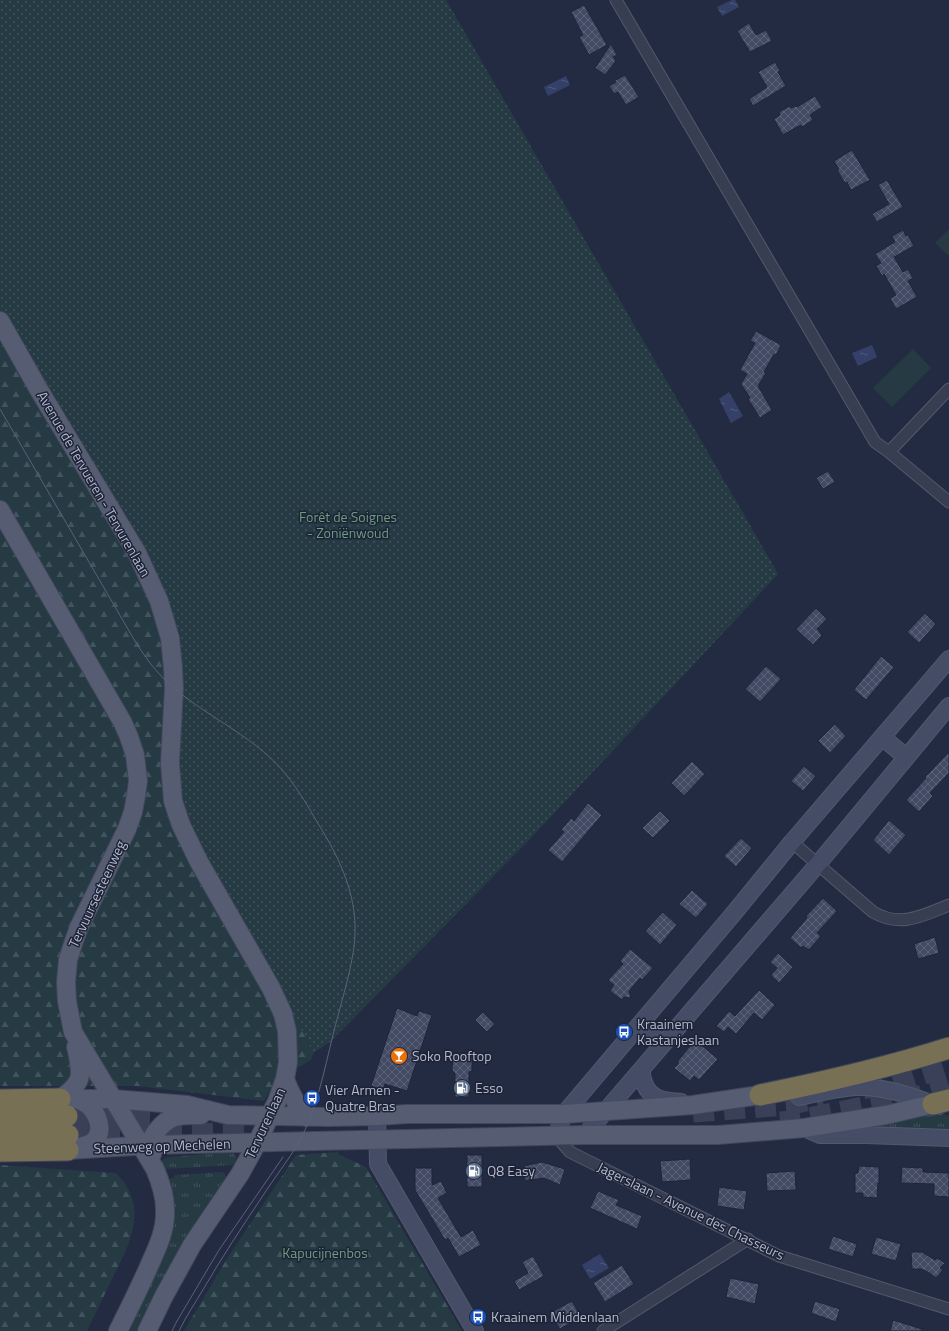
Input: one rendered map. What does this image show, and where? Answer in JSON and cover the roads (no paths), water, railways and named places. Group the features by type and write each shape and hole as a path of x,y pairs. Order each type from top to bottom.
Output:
{"highway":[{"path":"760,1095 865,1073 903,1063 949,1048"},
{"path":"0,1100 69,1120"},
{"path":"0,1116 69,1120"},
{"path":"0,1135 69,1120"},
{"path":"0,1151 69,1120"}],"main road":[{"name":"Avenue de Tervueren - Tervurenlaan","path":"0,322 43,397 137,553 160,601 170,638 173,668 174,688 170,763 174,801 178,819"},
{"name":"Tervuursesteenweg","path":"0,510 123,723 135,755 138,781 133,812 127,829 79,927 68,960 66,982 67,1001 73,1032 113,1099 146,1145"},
{"name":"Tervurenlaan","path":"147,1331 192,1245 240,1174 257,1143 277,1101 285,1079 288,1062 288,1048 283,1014 270,988 190,846 178,819"},
{"path":"69,1120 72,1090 80,1080 81,1068 73,1032"},
{"path":"285,1079 288,1088 306,1117"},
{"name":"Steenweg op Mechelen","path":"69,1120 113,1099 186,1105 228,1116 306,1117 407,1114 564,1114 693,1104 760,1095"},
{"name":"Steenweg op Mechelen","path":"69,1120 146,1145 585,1135 718,1135 804,1128 944,1104"},
{"path":"118,1331 162,1234 165,1213 159,1178 146,1145 154,1137 162,1125 172,1118 184,1116 228,1116"}],"street":[{"path":"616,0 875,442 949,502"},
{"path":"889,452 949,389"},
{"path":"556,1136 564,1114 792,842 949,659"},
{"path":"585,1135 818,864 949,706"},
{"path":"882,737 906,757"},
{"path":"792,842 873,912 889,919 910,919 922,916 949,905"},
{"path":"639,1025 663,1044"},
{"path":"642,1069 643,1081 653,1095 659,1098 693,1104"},
{"path":"760,1095 787,1100 841,1089 866,1087 892,1091 944,1104"},
{"path":"376,1116 378,1164 475,1331"},
{"path":"804,1128 820,1135 949,1138"},
{"name":"Jagerslaan - Avenue des Chasseurs","path":"556,1136 570,1152 748,1239 779,1256 949,1308"},
{"path":"603,1331 748,1239"}],"water":[{"path":"735,0 739,7 722,16 717,7"},
{"path":"566,76 570,85 548,96 544,87"},
{"path":"872,345 877,357 858,366 852,353"},
{"path":"729,392 743,416 731,423 719,399"},
{"path":"600,1254 609,1268 590,1279 582,1265"}],"tunnel":[{"path":"863,1089 911,1078 949,1066"},
{"path":"780,1122 793,1121 919,1096 949,1086"},
{"path":"693,1112 788,1105 822,1097"},
{"path":"67,1116 186,1119"},
{"path":"68,1135 274,1133"}],"tram line":[{"path":"0,409 132,636 146,657 156,670 174,688 203,710 263,751 288,777 307,804 334,851 347,881 351,897 355,930 352,958 323,1076 311,1116 295,1149 225,1253 179,1331"},
{"path":"172,1331 219,1250 283,1157"}],"place":[{"name":"Kraainem Kastanjeslaan","path":"624,1032"},
{"name":"Soko Rooftop","path":"399,1056"},
{"name":"Esso","path":"462,1088"},
{"name":"Vier Armen - Quatre Bras","path":"312,1098"},
{"name":"Q8 Easy","path":"474,1171"},
{"name":"Kraainem Middenlaan","path":"478,1317"}],"park label":[{"name":"Forêt de Soignes - Zoniënwoud","path":"348,526"},
{"name":"Kapucijnenbos","path":"325,1253"}]}
